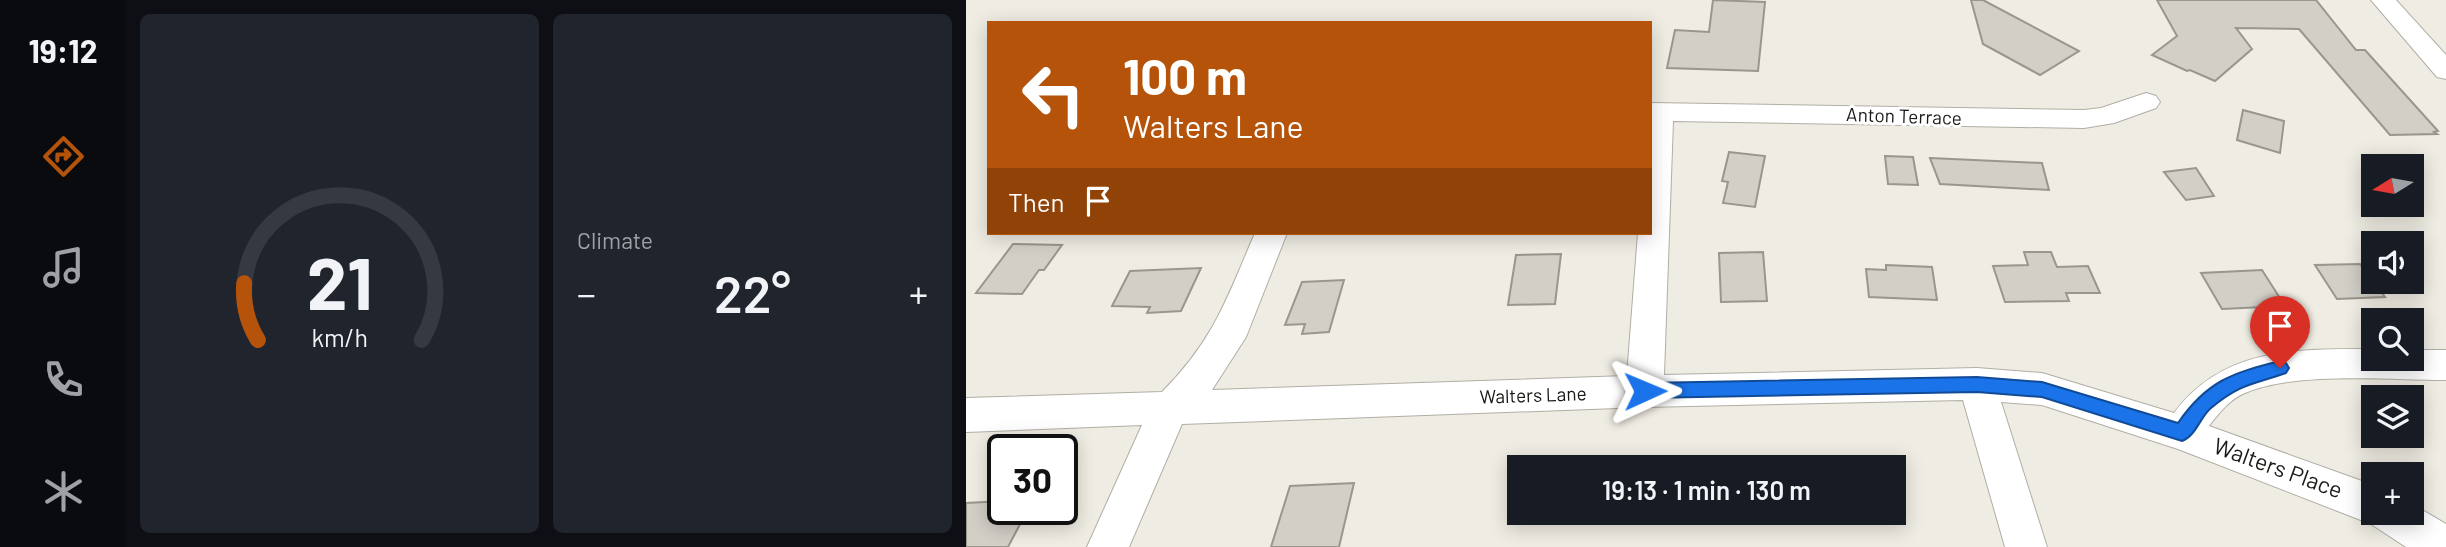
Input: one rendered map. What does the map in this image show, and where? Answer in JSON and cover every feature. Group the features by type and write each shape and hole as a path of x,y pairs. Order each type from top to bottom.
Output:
{"street":[{"path":"2383,0 2446,71"},
{"name":"Anton Terrace","path":"1655,112 2084,119 2104,117 2146,102"},
{"path":"1652,196 1655,112"},
{"path":"1108,547 1169,409 1203,375 1228,337 1269,235"},
{"path":"1645,391 1651,235"},
{"path":"2182,433 2201,405 2234,380 2280,368 2446,365"},
{"path":"1977,384 2026,547"},
{"name":"Walters Lane","path":"966,415 1645,391 1977,384 2042,389 2182,433"},
{"name":"Walters Place","path":"2182,433 2361,500"},
{"path":"2408,525 2446,547"}],"building":[{"path":"1713,0 1765,2 1758,71 1667,68 1675,30 1709,32"},
{"path":"1971,0 1983,0 2079,51 2040,75 1983,44"},
{"path":"2157,0 2316,0 2356,50 2365,50 2438,131 2434,132 2437,134 2390,135 2299,29 2236,28 2252,49 2215,81 2152,55 2177,36"},
{"path":"2243,110 2284,121 2280,153 2237,140"},
{"path":"1729,152 1765,156 1755,207 1723,203 1728,182 1722,181"},
{"path":"1885,156 1913,157 1918,185 1888,184"},
{"path":"1930,158 2042,163 2049,190 1940,184"},
{"path":"2196,168 2214,196 2186,200 2164,172"},
{"path":"1013,244 1062,245 1022,294 976,293"},
{"path":"1763,252 1767,301 1721,302 1719,253"},
{"path":"2024,252 2051,252 2057,267 2088,266 2100,293 2066,293 2069,301 2005,302 1993,266 2028,265"},
{"path":"1561,254 1555,304 1508,305 1516,255"},
{"path":"2360,264 2361,294 2383,294 2385,297 2337,299 2315,265"},
{"path":"1886,265 1932,267 1937,300 1869,297 1866,269 1886,270"},
{"path":"1201,268 1181,311 1147,313 1150,307 1112,306 1130,271"},
{"path":"2262,270 2285,306 2222,309 2201,273"},
{"path":"1344,280 1329,332 1302,334 1305,324 1285,325 1302,282"},
{"path":"1354,483 1339,547 1271,547 1290,486"},
{"path":"987,502 987,525 1020,525 1008,547 966,547 966,503"}],"route":[{"path":"1645,391 1977,384 2042,389 2182,433 2201,405 2234,380 2280,368"}]}
